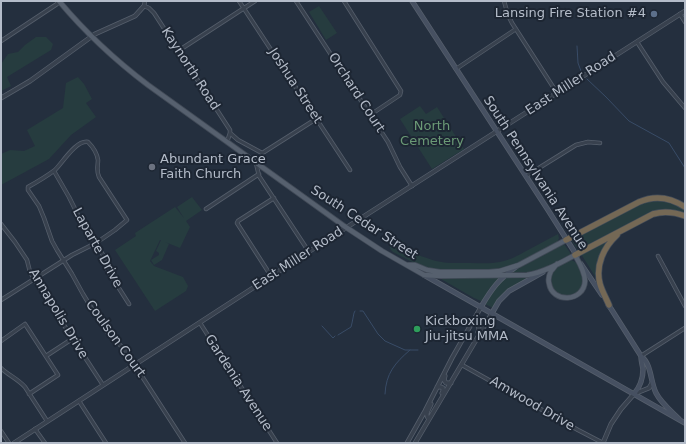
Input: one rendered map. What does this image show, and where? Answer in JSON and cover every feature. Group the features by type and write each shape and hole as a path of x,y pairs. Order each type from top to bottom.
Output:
{"highway":[{"path":"566,240 644,200 655,198 666,199 677,202 685,207"},
{"path":"576,255 649,216 658,213 672,212 685,216"},
{"path":"609,305 600,283 600,262 606,248 622,230"}],"main road":[{"name":"South Cedar Street","path":"59,1 113,57 134,74 347,228 406,265 685,422"},
{"name":"South Pennsylvania Avenue","path":"412,1 641,356 645,359 652,383 659,398 679,419"},
{"path":"481,307 504,275 519,265 566,240"},
{"path":"492,313 499,301 509,291 557,264 576,255 585,280 582,290 575,296 563,298 556,295 551,290 549,275 557,264"},
{"path":"406,265 415,265 425,270 445,273 498,272 519,265"},
{"path":"424,275 529,274 551,268"},
{"name":"South Pennsylvania Avenue","path":"634,394 640,385 642,377 641,356"}],"street":[{"path":"1,41 57,4 59,1"},
{"path":"1,98 30,81 92,36 130,18 139,12 144,6 145,1"},
{"name":"Joshua Street","path":"240,1 350,170"},
{"path":"178,51 255,1"},
{"name":"Orchard Court","path":"296,1 388,142 400,167 412,186"},
{"path":"344,1 401,89 402,93 370,115"},
{"path":"504,1 508,15 516,29 557,93"},
{"name":"Kaynorth Road","path":"144,6 149,8 154,13 230,130 230,133"},
{"name":"East Miller Road","path":"14,443 271,276 685,11"},
{"path":"680,14 685,22"},
{"path":"456,68 516,29"},
{"path":"637,42 663,82 685,108"},
{"path":"227,142 230,133 238,140 260,152 264,152 316,119"},
{"path":"1,300 63,260 96,243 127,220 99,177 97,171 97,155 89,143 86,141 75,147 54,171"},
{"path":"526,176 576,145 588,142 600,143"},
{"path":"256,163 258,174 309,252"},
{"name":"Coulson Court","path":"54,171 28,187 28,190 47,224 52,241 106,330 122,347 185,443"},
{"name":"Laparte Drive","path":"54,171 80,219 105,258 108,271 129,304"},
{"path":"206,208 258,174"},
{"path":"271,276 237,223 274,198"},
{"name":"Annapolis Drive","path":"1,224 27,260 30,272 34,279 103,385"},
{"path":"658,256 685,306"},
{"path":"407,443 481,307"},
{"path":"415,443 492,313"},
{"name":"Gardenia Avenue","path":"200,323 277,443"},
{"path":"1,341 25,324 58,375 29,394"},
{"path":"467,356 468,350 479,331 479,326 477,324 472,324"},
{"path":"641,356 685,328"},
{"path":"46,356 72,339"},
{"path":"451,382 446,383 444,377 456,356 457,350"},
{"name":"Amwood Drive","path":"462,365 573,428 603,443"},
{"path":"1,368 21,383 47,421"},
{"path":"603,443 617,415 634,394 649,388 652,383"},
{"path":"432,414 432,409 443,391 441,387 437,387"},
{"path":"429,419 426,415 434,394"},
{"path":"79,401 106,443"},
{"path":"35,429 44,443"},
{"path":"1,431 9,443"}],"green space":[{"path":"319,6 337,33 326,40 309,12"},
{"path":"36,37 46,37 53,44 51,50 7,77 11,86 1,91 1,64 8,54 18,52"},
{"path":"78,77 84,84 92,99 86,103 96,117 71,135 49,159 1,185 1,154 10,150 24,151 35,146 27,130 63,108 66,83"},
{"name":"North Cemetery","path":"420,106 426,114 437,107 464,149 432,169 400,119"},
{"path":"192,197 202,210 186,221 190,227 180,248 165,242 169,244 162,260 154,265 151,260 159,255 156,251 160,240 150,261 154,266 183,277 188,286 186,291 155,311 115,250 136,236 135,233 175,207 184,218 177,207"},
{"path":"652,200 667,201 685,209 685,214 661,211 578,250 572,241 573,239 638,205"},
{"path":"558,234 559,238 557,243 516,264 499,270 445,271 429,269 393,252 390,248 392,240 400,239 417,254 438,261 453,263 492,263 504,261 514,257"},
{"path":"609,239 606,245 598,281 581,254"},
{"path":"564,244 571,254 568,257 535,270 512,273 512,272"},
{"path":"570,260 579,266 582,284 580,290 575,294 564,296 559,294 554,289 551,280 553,272 559,266"},
{"path":"532,276 513,287 493,308 485,304 494,289 505,277"},
{"path":"500,277 481,301 441,279 442,278"}],"waterway":[{"path":"577,46 578,63 581,71"},
{"path":"587,79 629,121 669,143 685,168"},
{"path":"338,335 351,327 355,311"},
{"path":"360,311 363,311 378,334 385,341 405,350 418,350"},
{"path":"322,326 333,338 335,336"},
{"path":"385,394 389,374 400,359 410,350"}],"place":[{"name":"Lansing Fire Station #4","path":"654,14"},
{"name":"Abundant Grace Faith Church","path":"152,167"},
{"name":"Kickboxing Jiu-jitsu MMA","path":"417,329"}]}
